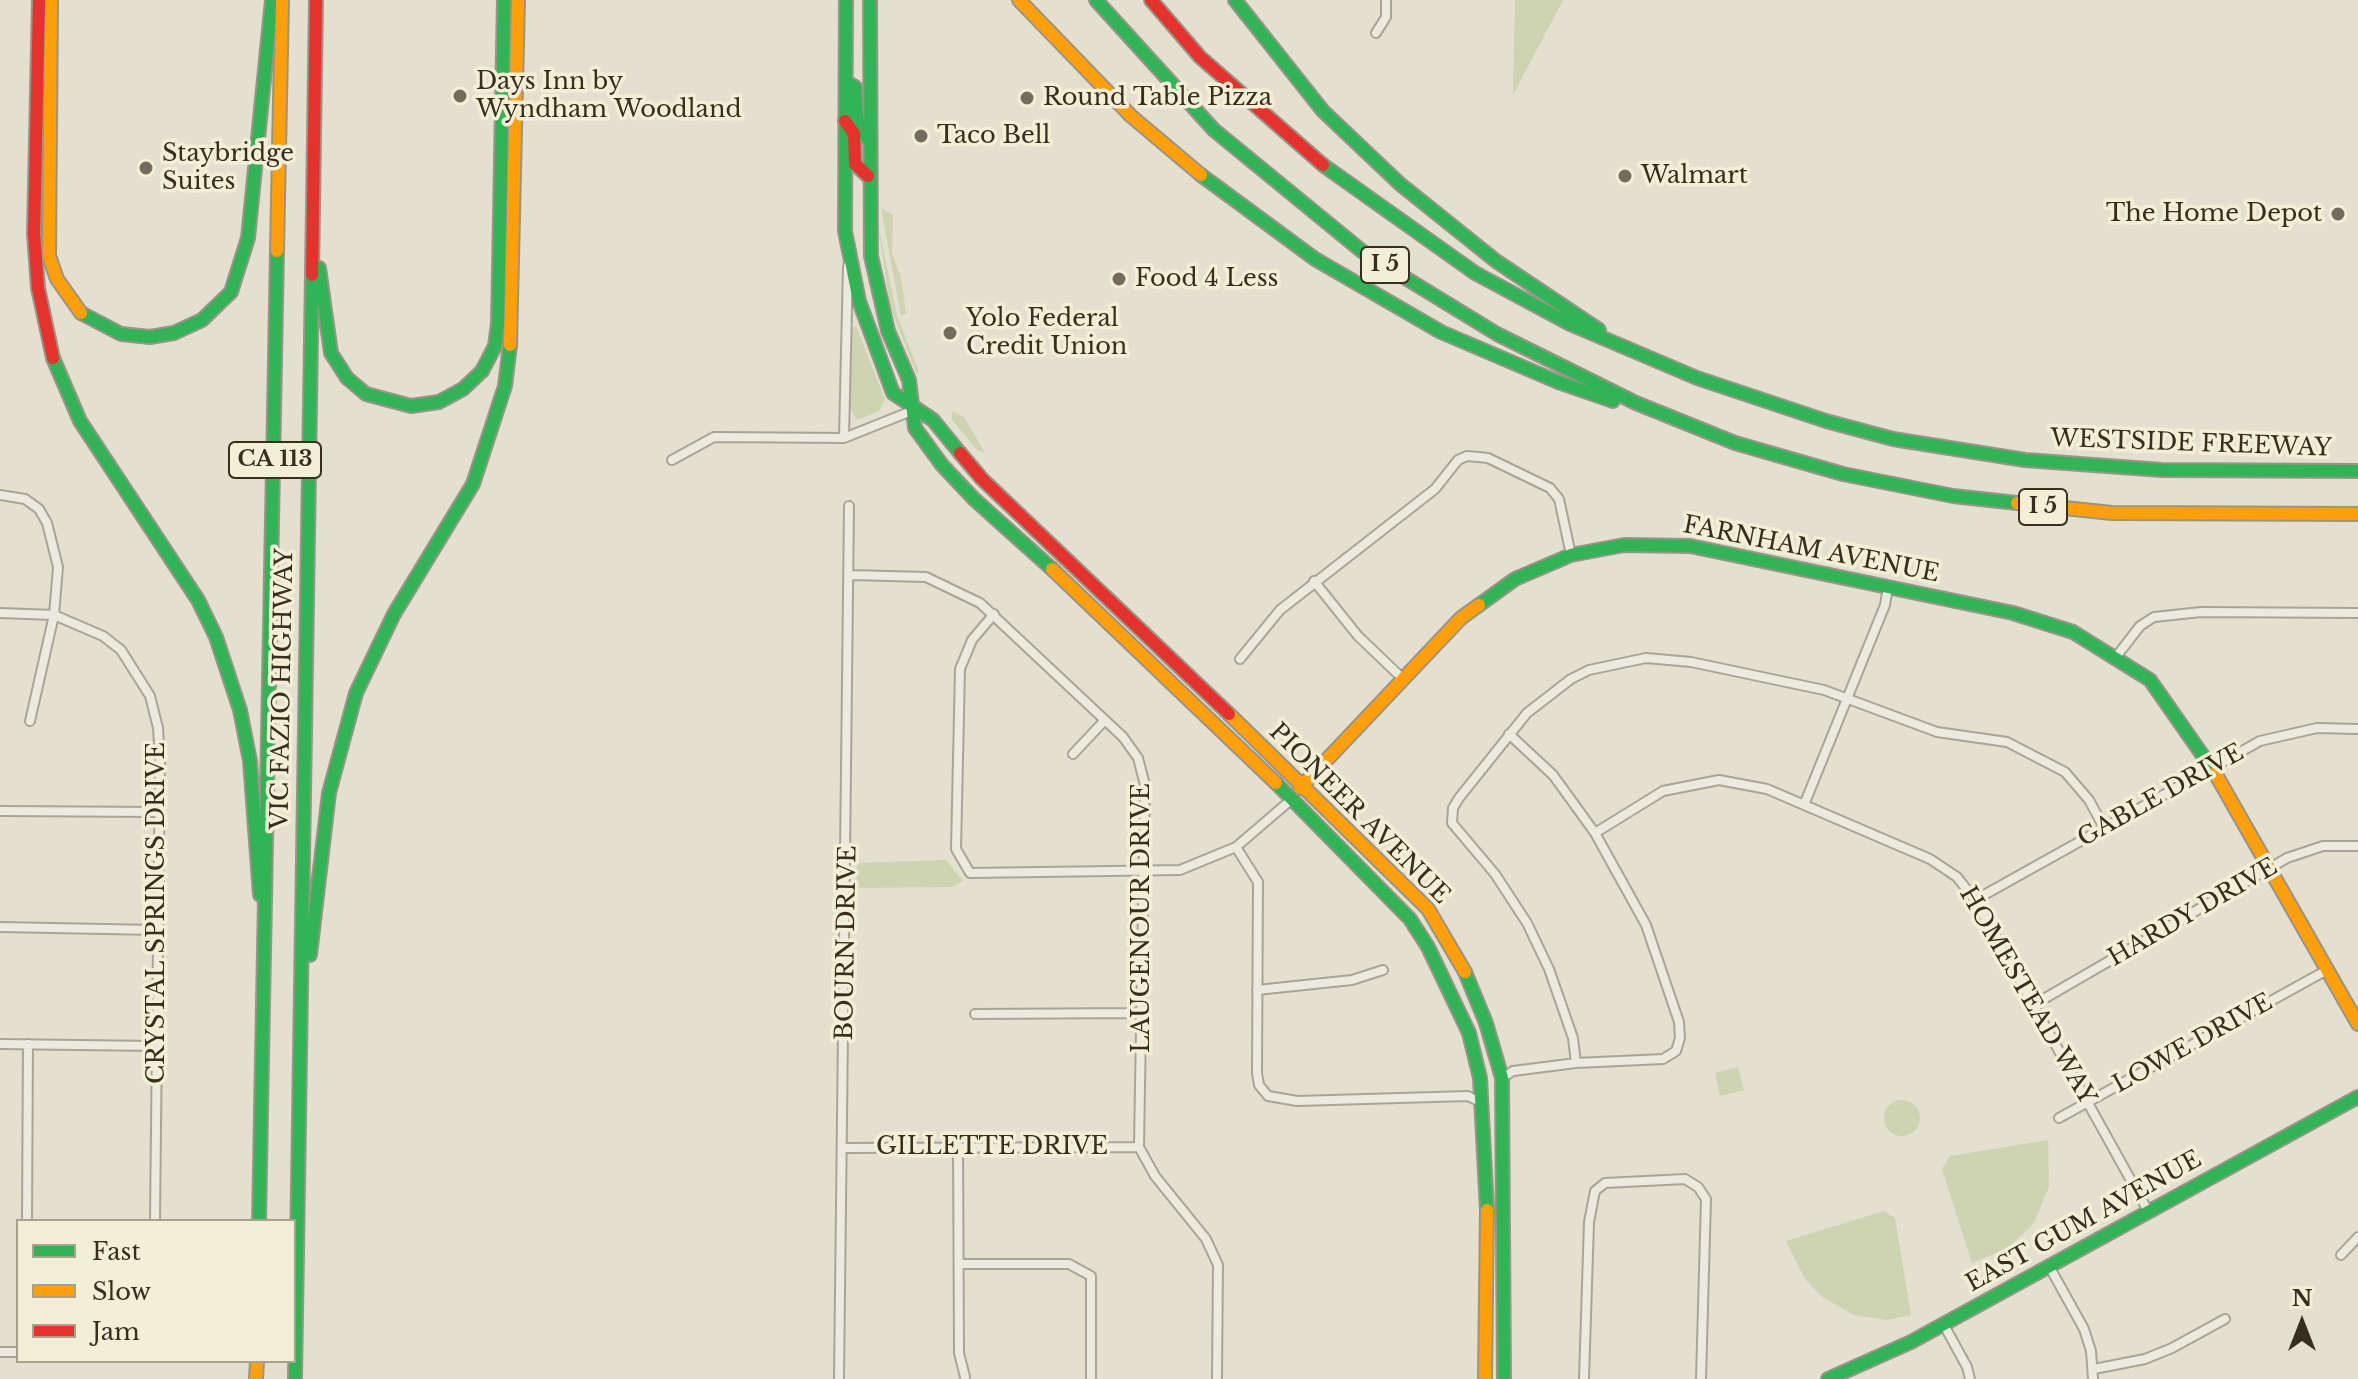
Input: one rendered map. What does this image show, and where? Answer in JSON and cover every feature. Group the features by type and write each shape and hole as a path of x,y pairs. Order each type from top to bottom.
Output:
{"main road":[{"path":"39,0 34,234 38,288 47,339 60,379 80,421 198,600 221,649 240,710 250,761 256,873 263,919"},
{"path":"51,0 49,256 57,279 83,315 121,334 150,337 174,333 202,320 224,301 238,279 248,238 272,0"},
{"name":"VIC FAZIO HIGHWAY","path":"259,1219 282,0"},
{"name":"VIC FAZIO HIGHWAY","path":"296,1319 316,0"},
{"path":"312,206 326,333 331,353 347,378 366,394 386,402 411,406 439,402 463,389 482,371 495,346 498,323 504,0"},
{"path":"301,1019 329,793 345,725 383,635 473,484 505,386 512,324 518,0"},
{"name":"PIONEER AVENUE","path":"846,0 844,201 849,257 871,338 893,393 933,420 982,479 1303,784 1428,909 1467,976 1502,1078 1504,1379"},
{"name":"PIONEER AVENUE","path":"870,0 868,176 875,282 888,331 909,380 915,428 942,465 1292,799 1410,919 1428,947 1469,1033 1480,1078 1487,1192 1485,1379"},
{"path":"1019,0 1131,116 1225,196 1375,296 1441,332 1545,377 1735,443"},
{"name":"I 5","path":"1096,0 1214,130 1363,252 1434,298 1563,368 1636,403 1735,443 1895,485 2021,505 2112,513 2358,514"},
{"name":"WESTSIDE FREEWAY","path":"1151,0 1200,57 1327,169 1475,273 1570,324 1709,383 1893,439 1959,450 2107,467 2358,471"},
{"path":"1235,0 1323,111 1400,184 1496,261 1633,352"},
{"path":"846,82 855,87 857,118 869,141"},
{"path":"845,121 854,134 855,164 868,176"},
{"path":"996,518 1011,522 1072,579 1085,575"},
{"name":"FARNHAM AVENUE","path":"1292,799 1461,618 1495,591 1537,568 1571,555 1624,545 1675,544 1888,587 2042,620 2073,632 2150,680 2186,725 2211,766 2358,1024"},
{"name":"EAST GUM AVENUE","path":"1828,1379 1944,1325 2358,1097"}],"street":[{"path":"1376,33 1386,17 1386,0"},
{"path":"844,438 849,257"},
{"path":"672,460 714,437 844,438 914,410"},
{"path":"1240,659 1280,610 1435,489 1458,460 1478,454 1550,488 1559,499 1571,555"},
{"path":"0,495 25,499 39,509 47,523 58,567 54,615 30,721"},
{"name":"BOURN DRIVE","path":"839,1379 851,575 849,506"},
{"name":"LAUGENOUR DRIVE","path":"851,575 926,577 966,594 994,614 1105,720 1132,748 1142,767 1145,785 1139,1147"},
{"path":"1314,581 1358,636 1402,678"},
{"path":"1804,805 1848,698 1888,587"},
{"path":"2116,657 2140,626 2154,617 2201,612 2358,613"},
{"name":"CRYSTAL SPRINGS DRIVE","path":"0,613 54,615 81,624 121,650 150,696 158,728 160,759 157,812 155,1219"},
{"name":"FARNHAM AVENUE","path":"994,614 965,654 959,677 956,849 970,873 1144,873 1194,866 1236,847 1292,799"},
{"path":"1576,1063 1573,1038 1549,969 1527,923 1495,874 1452,823 1453,808 1459,798 1509,734 1527,713 1571,679 1627,660 1691,662 1848,698 1937,732 2007,742 2035,754 2065,772 2089,800 2103,826"},
{"path":"1073,754 1105,720"},
{"name":"GABLE DRIVE","path":"1975,900 2260,741 2290,732 2358,729"},
{"path":"1502,1078 1513,1071 1576,1063 1663,1059 1676,1051 1680,1038 1679,1022 1646,925 1595,833 1553,775 1509,734"},
{"name":"HOMESTEAD WAY","path":"1595,833 1663,791 1691,783 1743,782 1930,859 1957,877 1975,900 2035,1004 2148,1211"},
{"path":"0,811 157,812"},
{"name":"HARDY DRIVE","path":"2035,1004 2307,850 2341,844 2358,846"},
{"path":"1236,847 1258,882 1257,1073 1259,1085 1268,1096 1297,1101 1468,1096 1482,1103"},
{"path":"0,927 157,930"},
{"path":"1257,990 1352,980 1383,970"},
{"name":"LOWE DRIVE","path":"2059,1118 2327,970"},
{"path":"975,1014 1141,1013"},
{"path":"0,1044 156,1046"},
{"path":"27,1219 28,1044"},
{"path":"958,1147 959,1353 965,1377"},
{"path":"1139,1147 1155,1176 1206,1239 1218,1265 1217,1378"},
{"name":"GILLETTE DRIVE","path":"844,1148 1139,1147"},
{"path":"1584,1379 1589,1222 1595,1191 1605,1183 1685,1179 1698,1187 1706,1199 1701,1379"},
{"path":"2341,1255 2358,1237"},
{"path":"959,1264 1069,1264 1091,1276 1091,1379"},
{"path":"2049,1266 2084,1329 2094,1369 2093,1379"},
{"path":"2094,1369 2145,1359 2225,1319"},
{"path":"1944,1325 1967,1367 1970,1379"}],"green space":[{"path":"1515,0 1563,0 1513,95"},
{"path":"881,208 893,215 892,253 901,278 906,314 901,316"},
{"path":"878,224 897,315 919,372 916,373 890,306"},
{"path":"856,326 885,399 879,411 857,420 849,406 850,328"},
{"path":"952,411 964,417 985,453 977,450 952,420"},
{"path":"946,860 963,881 952,887 856,888 857,863"},
{"path":"1738,1067 1744,1090 1720,1096 1715,1073"},
{"path":"1902,1100 1915,1105 1920,1118 1915,1131 1902,1136 1889,1131 1884,1118 1889,1105"},
{"path":"2048,1140 2049,1187 2034,1223 2008,1248 1972,1263 1942,1169 1950,1156"},
{"path":"1884,1211 1895,1218 1911,1315 1887,1320 1854,1315 1822,1297 1805,1279 1786,1241"}],"traffic: fast":[{"path":"81,313 121,334 150,337 174,333 202,320 231,292 248,238 272,0"},
{"path":"319,268 331,353 347,378 366,394 411,406 439,402 463,389 482,371 495,346 498,323 504,0"},
{"path":"846,0 845,231 859,301 893,393 933,420 960,453"},
{"path":"870,0 871,256 888,331 909,380 915,428 942,465 974,499 1052,569"},
{"path":"1096,0 1214,130 1363,252 1497,334 1636,403 1735,443 1843,474 1953,496 2017,503"},
{"path":"1235,0 1323,111 1400,184 1496,261 1599,330"},
{"path":"846,82 855,87 857,118 867,138"},
{"path":"1323,165 1475,273 1570,324 1697,378 1826,421 1893,439 2025,460 2162,470 2358,471"},
{"path":"1201,175 1315,259 1441,332 1558,382 1613,401"},
{"path":"259,1219 277,251"},
{"path":"296,1314 312,275"},
{"path":"310,955 329,793 356,693 394,614 473,484 505,386 510,345"},
{"path":"53,358 80,421 198,600 216,637 240,710 250,761 260,895"},
{"path":"1479,605 1515,579 1571,555 1624,545 1690,546 2013,613 2073,632 2150,680 2215,773"},
{"path":"1276,783 1410,919 1428,947 1469,1033 1480,1078 1487,1210"},
{"path":"1465,972 1486,1023 1502,1078 1504,1379"},
{"path":"1828,1379 1911,1342 2358,1097"},
{"path":"295,1363 295,1379"}],"traffic: slow":[{"path":"51,0 49,256 57,279 81,313"},
{"path":"277,251 282,0"},
{"path":"510,345 518,0"},
{"path":"1019,0 1131,116 1201,175"},
{"path":"2017,503 2112,513 2358,514"},
{"path":"1052,569 1276,783"},
{"path":"1300,788 1461,618 1479,605"},
{"path":"1229,714 1428,909 1465,972"},
{"path":"2215,773 2358,1024"},
{"path":"1485,1379 1487,1210"},
{"path":"256,1379 257,1363"}],"traffic: jam":[{"path":"39,0 34,234 38,288 53,358"},
{"path":"312,275 316,0"},
{"path":"1151,0 1200,57 1323,165"},
{"path":"845,121 854,134 855,164 868,176"},
{"path":"960,453 982,479 1229,714"}],"place":[{"name":"Days Inn by Wyndham Woodland","path":"460,96"},
{"name":"Round Table Pizza","path":"1027,98"},
{"name":"Taco Bell","path":"921,136"},
{"name":"Staybridge Suites","path":"146,168"},
{"name":"Walmart","path":"1625,176"},
{"name":"The Home Depot","path":"2338,214"},
{"name":"Food 4 Less","path":"1119,279"},
{"name":"Yolo Federal Credit Union","path":"950,333"}]}
